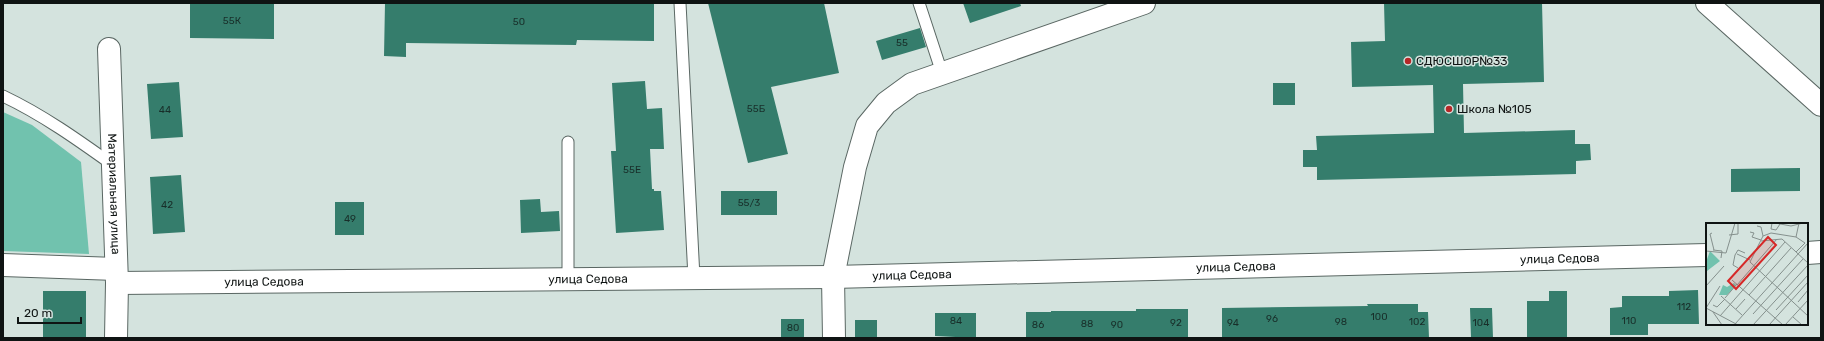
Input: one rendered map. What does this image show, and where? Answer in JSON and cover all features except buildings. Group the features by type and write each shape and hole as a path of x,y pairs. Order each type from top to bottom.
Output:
{"street":[{"path":"834,338 833,277 855,167 867,126 886,103 912,84 1144,3"},
{"path":"1706,3 1821,105"},
{"name":"Материальная улица","path":"109,49 116,276 116,338"},
{"path":"1808,253 1821,252"},
{"name":"улица Седова","path":"3,265 116,276 568,279 833,277 1706,255"}],"lane":[{"path":"680,3 694,278"},
{"path":"919,3 942,73"},
{"path":"3,96 26,107 69,133 113,165"},
{"path":"568,142 568,279"}],"green space":[{"path":"3,112 32,125 81,162 89,254 3,251"}],"place":[{"name":"СДЮСШОР№33","path":"1408,61"},
{"name":"Школа №105","path":"1449,109"}]}
